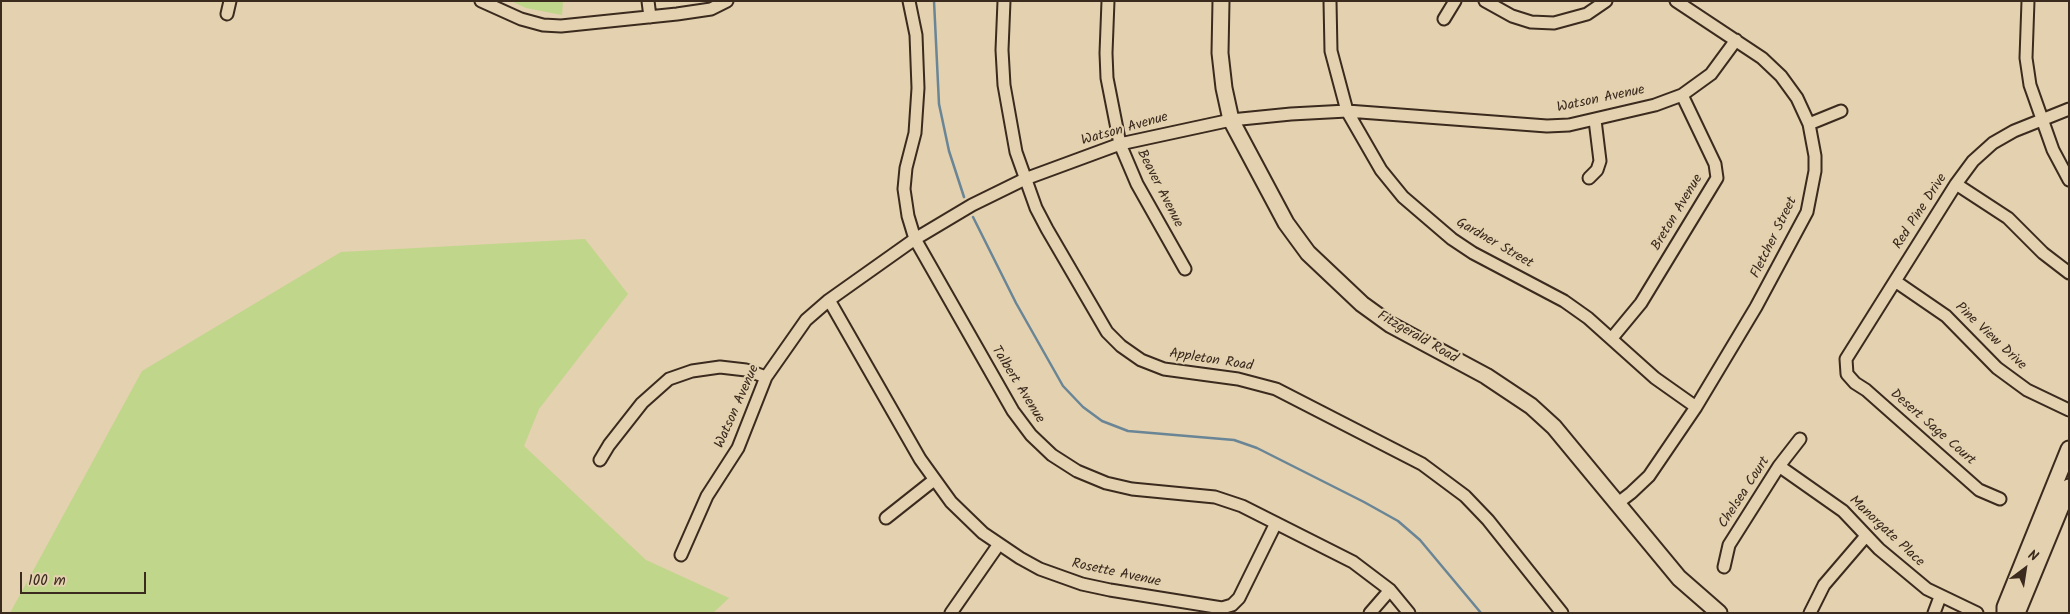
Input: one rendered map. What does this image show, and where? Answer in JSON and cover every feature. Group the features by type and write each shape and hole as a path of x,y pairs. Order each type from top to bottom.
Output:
{"main road":[{"name":"Fitzgerald Road","path":"1221,1 1220,53 1224,88 1231,120 1286,223 1308,253 1338,282 1391,325 1486,376 1531,406 1554,427 1679,578 1719,613"},
{"path":"2005,613 2005,607 2069,449"},
{"path":"2017,613 2069,488"}],"street":[{"path":"227,14 230,1"},
{"path":"481,1 521,19 543,25 561,26 711,9 727,1"},
{"path":"644,18 648,1"},
{"name":"Talbert Avenue","path":"909,1 916,35 918,95 904,190 908,216 915,239 1013,412 1031,435 1052,454 1077,471 1106,483 1215,498 1242,506 1353,562 1390,590 1409,613"},
{"name":"Appleton Road","path":"1004,1 1002,50 1008,119 1025,179 1047,229 1097,317 1121,346 1141,360 1164,369 1238,379 1276,389 1422,464 1465,496 1488,520 1562,613"},
{"name":"Beaver Avenue","path":"1108,1 1107,78 1120,144 1137,184 1185,269"},
{"name":"Gardner Street","path":"1330,1 1331,51 1347,111 1381,170 1404,197 1430,222 1474,253 1564,301 1612,338 1655,378 1696,406"},
{"path":"1444,19 1455,1"},
{"path":"1485,1 1512,16 1531,22 1554,23 1587,14 1606,1"},
{"name":"Fletcher Street","path":"1618,503 1632,493 1648,476 1696,406 1756,307 1807,212 1815,171 1814,148 1809,124 1797,98 1781,76 1762,58 1676,1"},
{"path":"2028,1 2026,58 2030,85 2053,150 2069,180"},
{"name":"Watson Avenue","path":"681,555 707,496 738,448 766,377 806,320 829,300 915,239 972,206 1025,179 1120,144 1231,120 1347,111 1548,126 1569,125 1595,120 1655,104 1682,94 1710,74 1736,40"},
{"name":"Breton Avenue","path":"1612,338 1641,303 1716,178 1715,164 1682,94"},
{"name":"Red Pine Drive","path":"1848,374 1845,364 1848,353 1956,184 1973,161 1993,143 2014,131 2069,109"},
{"path":"1809,124 1841,111"},
{"path":"1589,178 1597,170 1600,161 1595,120"},
{"path":"1956,184 2008,218 2043,253 2069,273"},
{"name":"Pine View Drive","path":"1895,281 1946,316 1997,368 2027,390 2069,410"},
{"name":"Rosette Avenue","path":"829,300 934,480 966,518 999,544 1040,568 1082,584 1222,608 1232,605 1238,598 1276,523"},
{"path":"600,460 609,444 642,403 669,379 692,371 720,367 746,370 766,377"},
{"name":"Desert Sage Court","path":"1848,374 1854,383 1866,390 1979,490 2000,499"},
{"name":"Chelsea Court","path":"1724,567 1729,545 1779,466 1800,439"},
{"name":"Manorgate Place","path":"1779,466 1843,511 1866,536 1926,589 1940,598 1977,613"},
{"path":"886,518 934,480"},
{"path":"1810,613 1824,586 1866,536"},
{"path":"951,613 999,544"},
{"path":"1370,613 1390,590"},
{"path":"1934,613 1940,598"}],"green space":[{"path":"511,1 563,1 562,15 526,8"},
{"path":"585,239 628,294 539,409 524,446 646,560 729,598 713,613 10,613 142,371 341,252"}],"waterway":[{"path":"934,1 939,104 949,151 964,197"},
{"path":"973,217 1016,303 1063,386 1083,407 1102,421 1128,431 1234,440 1257,448 1364,502 1398,521 1420,540 1481,613"}]}
